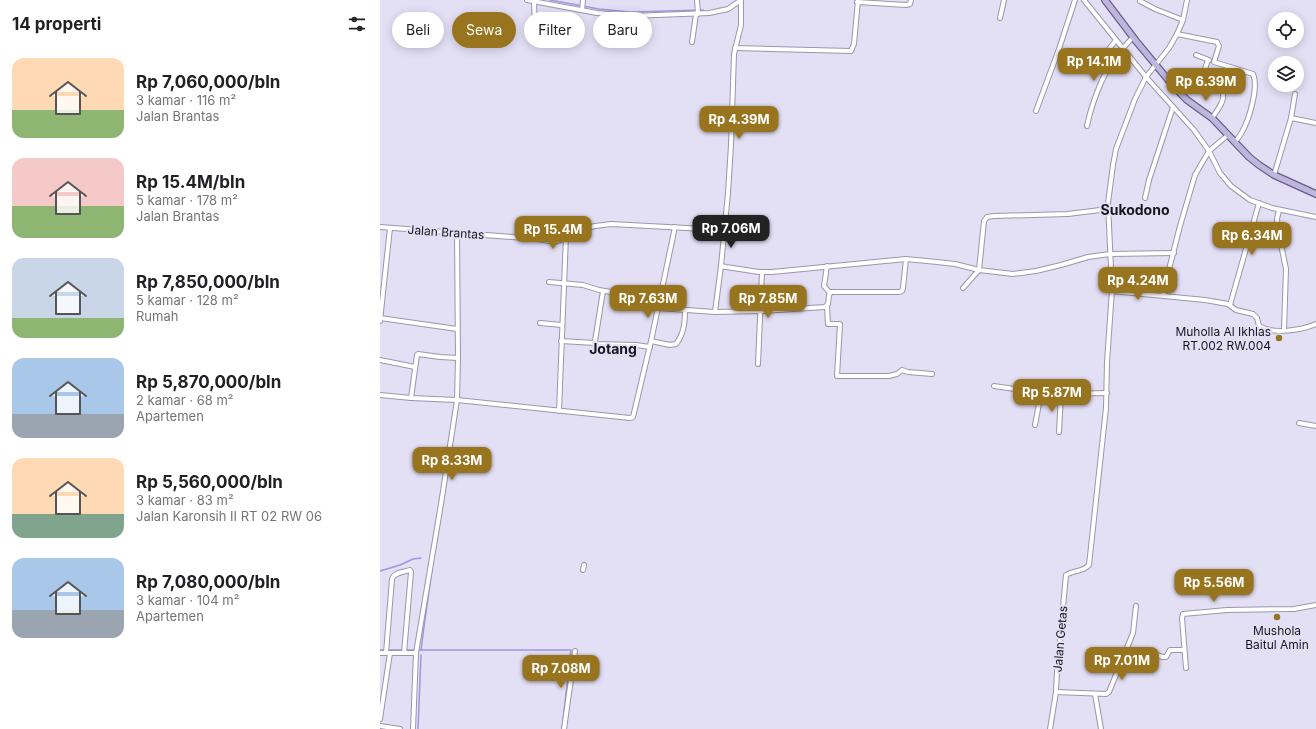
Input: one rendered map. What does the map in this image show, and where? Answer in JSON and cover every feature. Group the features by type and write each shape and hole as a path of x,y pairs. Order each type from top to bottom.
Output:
{"main road":[{"path":"1106,0 1155,66 1187,100 1212,118 1259,165 1274,175 1316,194"}],"street":[{"path":"528,0 582,7 611,15 630,16 698,12 708,13 728,9 741,0"},
{"path":"582,7 583,0"},
{"path":"692,42 698,12 697,0"},
{"path":"715,312 724,230 731,145 731,106 735,48 741,25 741,0"},
{"path":"735,48 851,50 854,44 858,1 906,5 910,4 911,0"},
{"path":"1000,18 1004,0"},
{"path":"1036,111 1075,0"},
{"path":"1084,0 1123,49 1211,150 1220,173 1231,186 1250,200 1279,210 1316,218"},
{"path":"994,386 1041,393 1107,393 1107,362 1112,291 1108,209 1111,175 1116,149 1135,99 1147,76 1169,48 1177,34 1183,20 1187,0"},
{"path":"534,1 534,12"},
{"path":"1140,1 1155,9 1183,20"},
{"path":"1177,34 1218,42 1219,46 1214,62"},
{"path":"1087,126 1094,100 1107,71 1114,59 1133,38"},
{"path":"1093,70 1116,40"},
{"path":"1196,55 1214,62 1250,72 1254,76 1255,87 1249,113 1242,132 1235,142"},
{"path":"1208,60 1203,77 1204,81 1205,83 1221,91 1223,94 1222,101 1212,118"},
{"path":"1274,175 1291,118 1295,94"},
{"path":"1145,198 1149,180 1173,107"},
{"path":"1291,118 1316,123"},
{"path":"1165,296 1163,293 1195,175 1211,150 1228,135"},
{"path":"1230,305 1258,203"},
{"path":"963,288 979,270 984,221 987,217 1068,214 1108,209"},
{"path":"1279,210 1277,219 1278,230 1286,269 1284,330"},
{"name":"Jalan Brantas","path":"380,227 457,232 538,239 555,242 575,231 611,224 724,230"},
{"path":"380,395 457,400 630,418 633,417 650,347 675,227"},
{"path":"380,321 382,283 390,228"},
{"path":"413,729 416,653 457,400 457,232"},
{"path":"559,411 566,236"},
{"path":"721,266 726,268 762,272 906,259 955,264 979,270 1002,273 1022,273 1061,265 1088,257 1110,254 1174,253"},
{"path":"830,293 899,292 902,290 906,259"},
{"path":"827,266 824,286 830,293"},
{"path":"758,364 762,272"},
{"path":"549,282 583,285 603,291 660,300"},
{"path":"595,342 603,291"},
{"path":"1112,291 1205,300 1230,305 1236,310 1253,314 1257,318 1260,326 1267,330 1300,329 1316,324"},
{"path":"830,293 827,306 828,324 840,324 837,376 889,376 897,374 902,370 932,374"},
{"path":"658,308 715,312 760,311 827,306"},
{"path":"651,341 670,345 676,344 684,326 685,310"},
{"path":"380,318 457,329"},
{"path":"540,323 562,325"},
{"path":"561,341 595,342 597,345 636,345 650,347"},
{"path":"411,398 417,354 458,358"},
{"path":"380,360 415,367"},
{"path":"1035,426 1041,393"},
{"name":"Jalan Getas","path":"1050,729 1056,692 1066,575 1083,570 1089,565 1103,451 1107,393"},
{"path":"1059,432 1061,394"},
{"path":"1299,423 1316,426"},
{"path":"380,717 388,653 392,579 396,574 410,570 404,653"},
{"path":"1186,668 1182,618 1185,613 1227,610 1294,609 1316,605"},
{"path":"1056,692 1095,694 1106,694 1109,692 1133,633 1136,606"},
{"path":"1125,652 1149,653 1163,657 1166,656 1170,650 1184,650"},
{"path":"564,729 574,651"},
{"path":"380,653 416,653"},
{"path":"1095,694 1101,729"},
{"path":"380,726 400,729"}],"waterway":[{"path":"550,0 599,9 630,12 703,10"},
{"path":"380,571 413,559 421,558"},
{"path":"421,650 433,562"},
{"path":"380,650 385,650"},
{"path":"388,650 403,650"},
{"path":"405,650 571,650 562,729"},
{"path":"418,729 421,655"}],"place":[{"name":"Muholla Al Ikhlas RT.002 RW.004","path":"1279,338"},
{"name":"Mushola Baitul Amin","path":"1277,617"}],"district":[{"name":"Sukodono","path":"1135,209"},
{"name":"Jotang","path":"613,348"}]}
